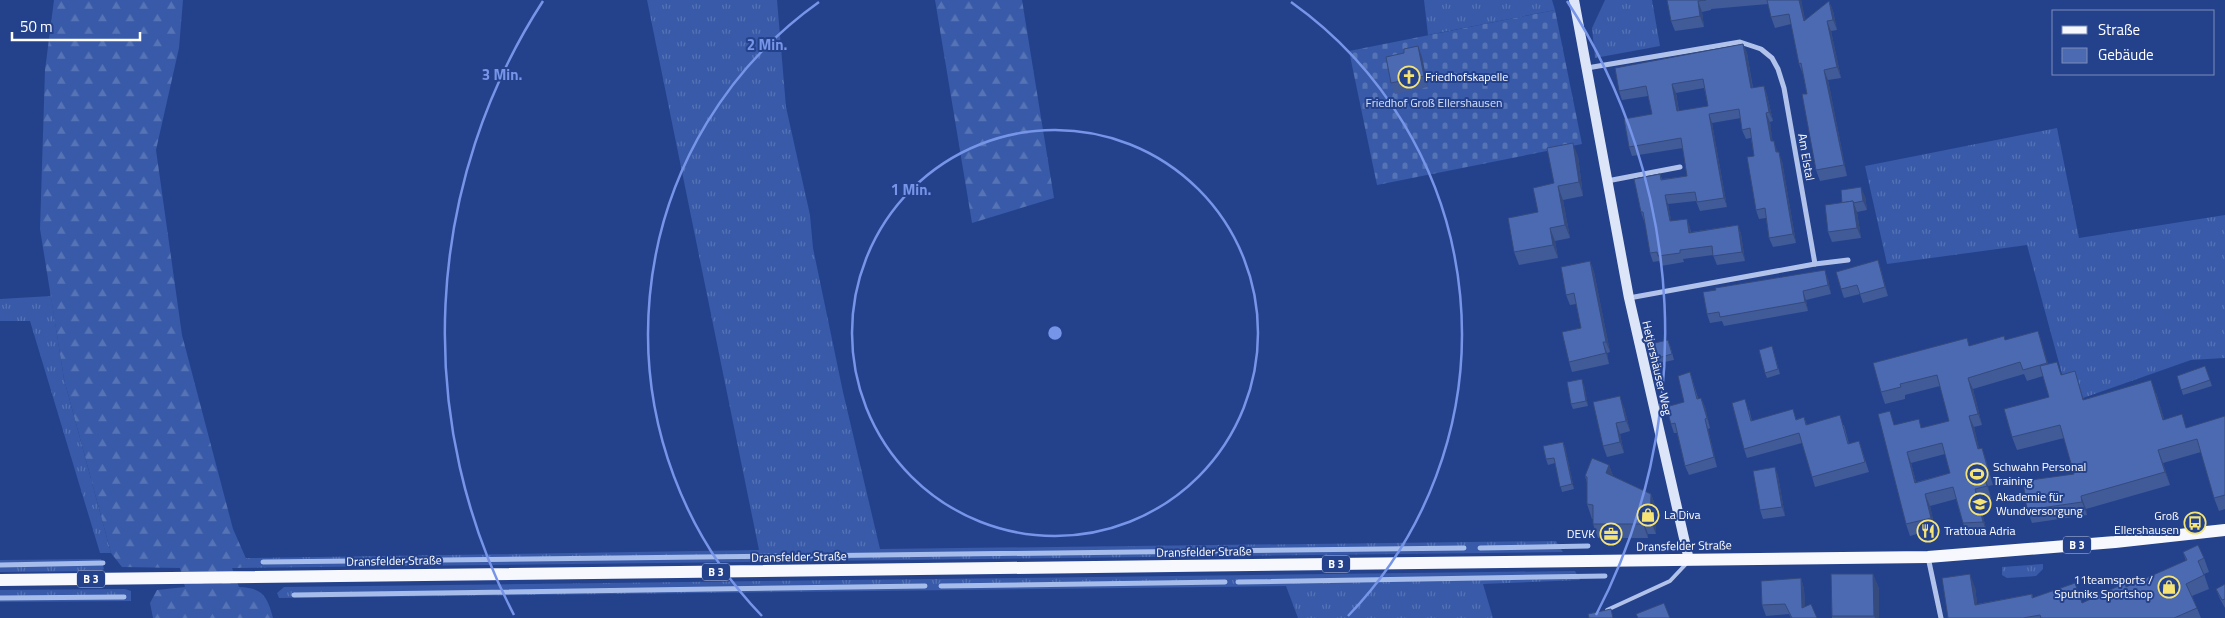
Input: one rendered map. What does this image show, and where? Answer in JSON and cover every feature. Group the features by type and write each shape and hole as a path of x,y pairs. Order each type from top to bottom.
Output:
{"main road":[{"name":"Dransfelder Straße","path":"0,580 1928,557 2114,542 2225,530"}],"street":[{"name":"Hetjershäuser Weg","path":"1574,0 1629,298 1689,560"},
{"name":"Am Elstal","path":"1587,68 1727,42 1740,42 1761,49 1772,58 1784,88 1815,264"},
{"path":"1607,181 1680,167"},
{"path":"1629,298 1815,264 1848,260"},
{"path":"1928,557 1941,618"}],"lane":[{"path":"1600,614 1670,581 1689,560"}],"green space":[{"path":"54,0 183,0 179,48 156,150 182,335 233,529 248,563 240,568 232,568 239,587 254,589 263,595 269,604 273,618 153,618 150,603 157,590 185,587 180,568 122,567 111,553 64,379 40,229 45,70"},
{"path":"647,0 777,0 786,107 810,215 813,248 843,392 880,549 1556,541 1563,552 240,568 247,563 246,558 759,550"},
{"path":"935,0 1022,0 1054,198 972,223"},
{"path":"1424,0 1552,0 1555,10 1428,35"},
{"path":"1605,0 1652,0 1660,46 1595,58 1592,28"},
{"name":"Friedhof Groß Ellershausen","path":"1555,10 1582,144 1377,185 1349,51"},
{"path":"2057,128 2079,238 2225,215 2225,358 2191,360 2083,398 2066,389 2027,245 1887,264 1865,166"},
{"path":"51,296 64,379 111,553 100,553 30,321 0,321 0,299"},
{"path":"101,559 104,569 101,571 0,572 0,560"},
{"path":"2043,564 2043,569 2036,576 2007,578 2002,575 2002,567"},
{"path":"1575,571 1580,580 1483,584 1493,618 1298,618 1286,586 279,598 277,593 284,587"},
{"path":"125,589 131,591 131,601 0,602 0,590"}],"building":[{"path":"1667,0 1706,0 1698,1 1700,16 1671,21"},
{"path":"1767,0 1799,0 1804,21 1829,1 1833,20 1827,21 1837,67 1824,70 1844,165 1816,170 1802,94 1807,94 1789,14 1771,17"},
{"path":"1743,44 1751,88 1764,86 1769,112 1766,113 1771,141 1774,141 1776,152 1779,152 1793,234 1769,238 1765,208 1756,210 1747,157 1754,156 1750,128 1742,130 1739,109 1709,114 1724,198 1697,202 1695,192 1665,195 1670,221 1687,219 1689,233 1738,225 1742,252 1713,256 1712,246 1680,250 1680,253 1658,256 1657,252 1650,253 1643,212 1641,212 1634,179 1660,174 1661,180 1687,176 1681,138 1629,147 1624,119 1652,114 1646,86 1619,91 1615,68","holes":["1703,79 1708,106 1677,111 1672,84"]},
{"path":"1418,46 1424,76 1391,83 1386,57 1404,53 1404,49"},
{"path":"1573,143 1579,182 1558,186 1565,225 1550,228 1553,245 1514,252 1508,218 1538,212 1533,188 1554,183 1547,148"},
{"path":"1861,187 1863,201 1842,203 1841,190"},
{"path":"1853,201 1857,228 1828,232 1825,205"},
{"path":"1878,260 1885,287 1860,294 1857,285 1841,289 1836,272"},
{"path":"1590,261 1606,342 1603,342 1606,353 1569,362 1562,332 1581,328 1574,293 1566,295 1561,267"},
{"path":"1825,270 1828,285 1803,291 1805,302 1720,317 1719,312 1707,314 1703,292 1716,290 1715,288"},
{"path":"2038,331 2047,363 2023,370 2020,362 1968,378 1978,414 1969,416 1978,449 1982,448 1989,473 1984,475 1987,486 1975,489 1983,522 1963,523 1953,487 1925,494 1931,518 1906,524 1878,414 1890,411 1894,425 1919,419 1921,428 1949,421 1937,375 1900,384 1901,387 1881,392 1873,363 1967,338 1969,346 2004,336 2005,340","holes":["1942,443 1950,473 1915,483 1907,452"]},
{"path":"1668,340 1672,354 1658,358 1654,343"},
{"path":"1772,346 1778,369 1765,373 1759,350"},
{"path":"2057,362 2061,375 2075,371 2083,400 2151,380 2163,420 2182,414 2186,428 2225,416 2225,495 2214,498 2197,439 2158,450 2165,472 2081,496 2082,502 2027,510 2023,481 2074,474 2060,425 2012,437 2004,409 2049,397 2040,366"},
{"path":"2205,366 2210,380 2181,390 2177,376"},
{"path":"1690,372 1697,399 1701,398 1707,418 1705,419 1714,457 1685,466 1675,423 1671,424 1666,407 1684,402 1678,376"},
{"path":"1582,379 1586,401 1571,404 1567,382"},
{"path":"1620,396 1626,421 1616,423 1620,442 1603,446 1593,402"},
{"path":"1745,399 1751,421 1793,409 1796,420 1804,417 1806,425 1840,415 1848,444 1859,441 1865,462 1812,477 1799,433 1744,449 1732,403"},
{"path":"1563,442 1572,484 1560,487 1554,458 1546,459 1543,446"},
{"path":"1592,458 1609,465 1606,473 1651,494 1650,520 1643,520 1643,524 1593,524 1593,505 1587,504 1587,477 1585,476"},
{"path":"1775,467 1782,507 1760,510 1753,471"},
{"path":"2198,545 2204,558 2198,561 2204,575 2186,584 2197,608 2174,618 2041,618 2040,615 2023,618 1948,618 1942,578 1970,574 1975,605 2032,594 2032,598 2075,583 2082,603 2125,583 2126,587 2187,560 2183,552"},
{"path":"1831,574 1873,574 1874,616 1832,616"},
{"path":"1801,578 1802,608 1811,604 1817,618 1792,618 1785,604 1762,605 1761,581"},
{"path":"2225,584 2225,599 2222,600 2216,589"},
{"path":"1664,603 1670,618 1638,618 1636,614"},
{"path":"1611,609 1613,618 1589,618 1588,614"}],"waterway":[{"path":"1480,548 1588,546"},
{"path":"798,556 1464,548"},
{"path":"263,562 781,556"},
{"path":"0,565 103,563"},
{"path":"1238,582 1605,576"},
{"path":"941,586 1225,582"},
{"path":"294,595 925,586"},
{"path":"0,598 124,597"}],"place":[{"name":"Friedhofskapelle","path":"1409,77"},
{"name":"Schwahn Personal Training","path":"1977,474"},
{"name":"Akademie für Wundversorgung","path":"1980,504"},
{"name":"La Diva","path":"1648,515"},
{"name":"Groß Ellershausen","path":"2195,523"},
{"name":"Trattoua Adria","path":"1928,531"},
{"name":"DEVK","path":"1611,534"},
{"name":"11teamsports / Sputniks Sportshop","path":"2169,587"}]}
